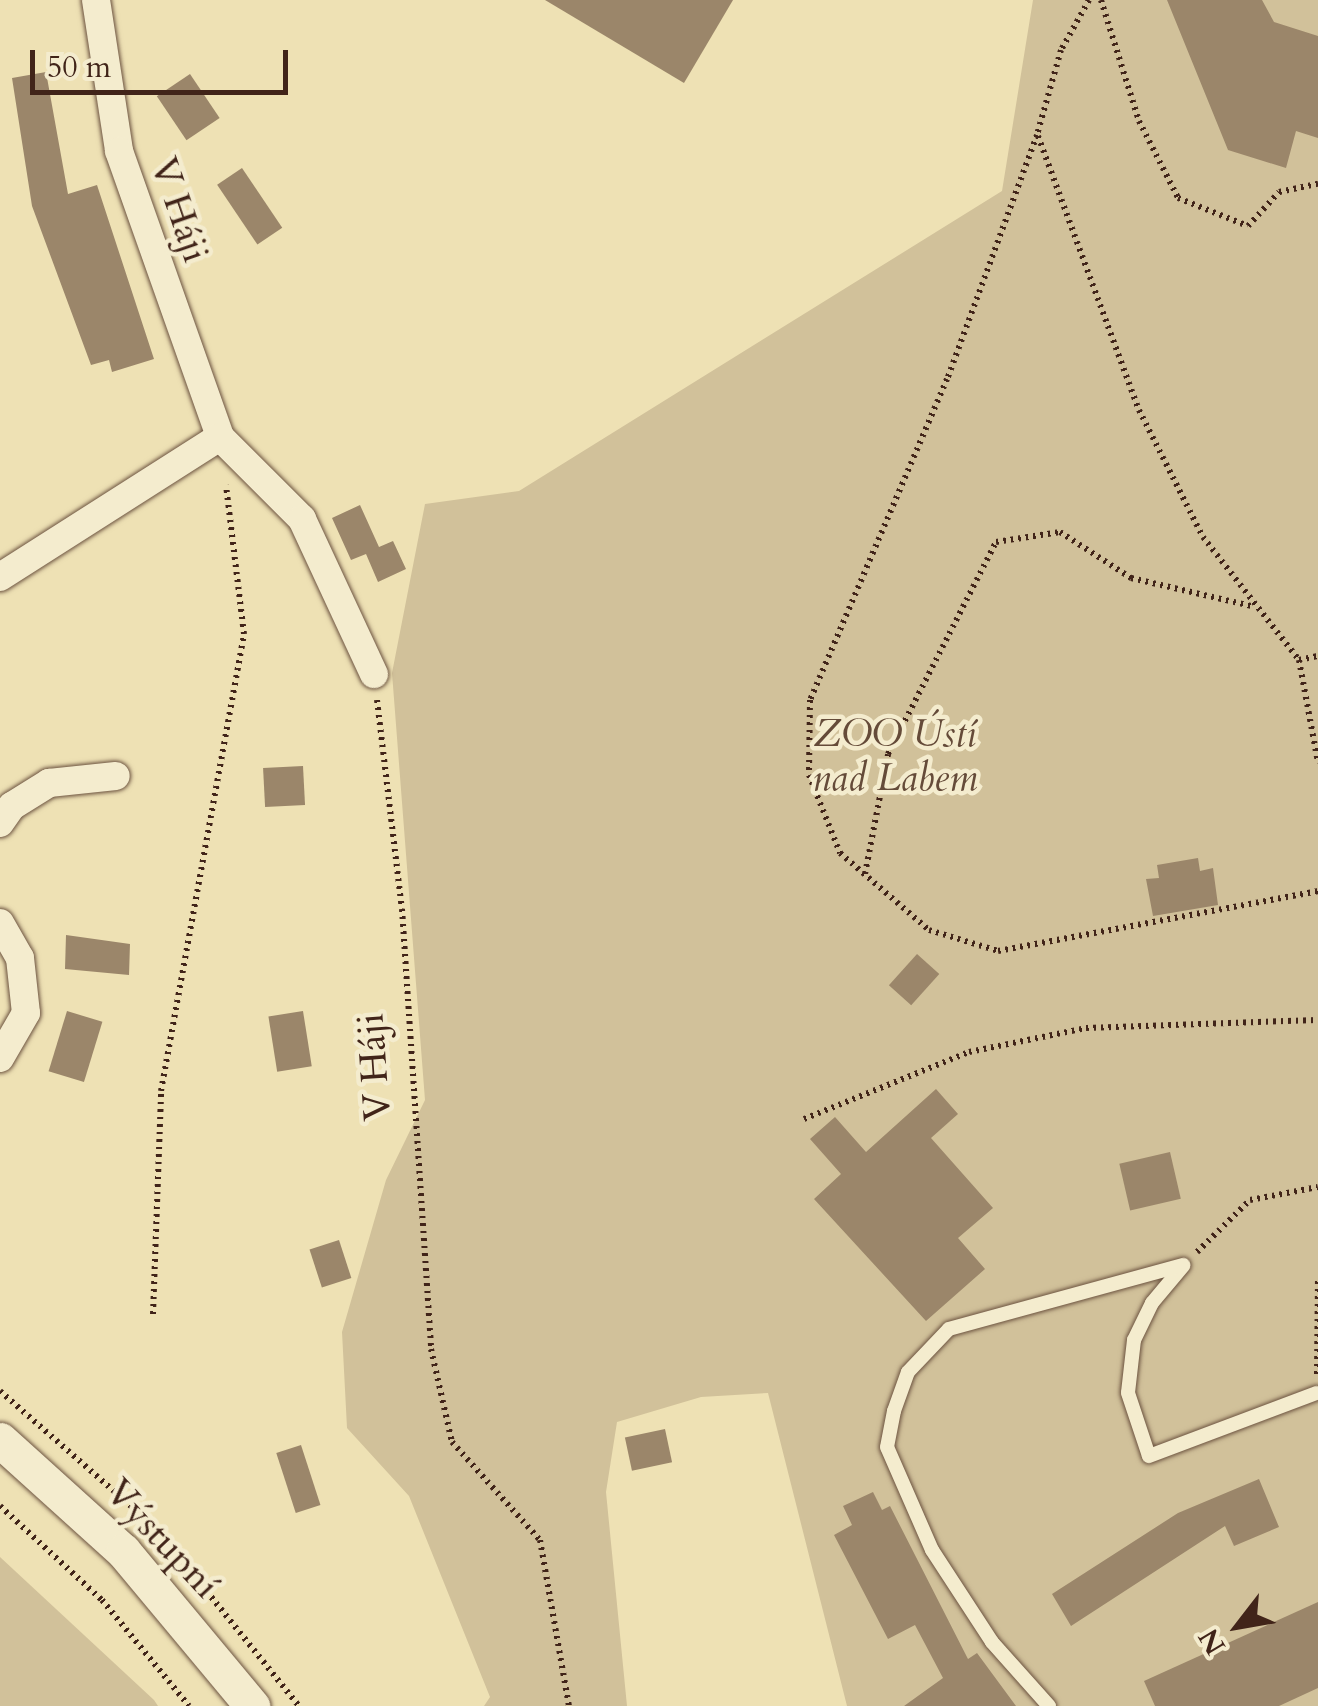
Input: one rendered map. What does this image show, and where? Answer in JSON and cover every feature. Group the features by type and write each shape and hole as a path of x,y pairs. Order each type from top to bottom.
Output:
{"street":[{"name":"V Háji","path":"96,0 118,151 220,437 302,518 374,674"},
{"path":"0,577 220,437"},
{"path":"0,823 12,806 50,783 116,776"},
{"path":"0,923 20,958 26,1013 0,1058"},
{"name":"Výstupní","path":"0,1440 122,1551 252,1706"}],"lane":[{"path":"1184,1265 1152,1302 1134,1340 1128,1393 1150,1456 1317,1393"},
{"path":"1050,1706 992,1642 932,1550 887,1446 894,1411 908,1372 949,1330 1184,1265"}],"path":[{"path":"1089,0 1061,50 1037,135 947,379 810,700 809,774 840,853 929,930 998,951 1318,891"},
{"path":"1102,0 1139,121 1178,198 1248,226 1279,192 1318,184"},
{"path":"1037,135 1139,410 1202,537 1252,606 1298,660 1318,763"},
{"path":"153,1314 161,1091 244,634 220,437"},
{"path":"865,874 888,754 996,542 1060,532 1132,578 1252,606"},
{"path":"1298,660 1318,656"},
{"name":"V Háji","path":"374,674 402,909 431,1350 452,1442 540,1540 568,1706"},
{"path":"804,1119 969,1052 1086,1028 1318,1020"},
{"path":"1184,1265 1250,1200 1318,1187"},
{"path":"1317,1393 1318,1281"},
{"path":"0,1506 102,1600 188,1706"}],"green space":[{"name":"ZOO Ústí nad Labem","path":"1033,0 1318,0 1318,1706 847,1706 768,1393 701,1397 617,1422 606,1492 627,1706 484,1706 490,1697 409,1496 347,1428 342,1332 386,1180 425,1100 392,673 425,504 519,491 1002,191"},
{"path":"0,1557 154,1700 158,1706 0,1706"}],"building":[{"path":"545,0 733,0 684,83"},
{"path":"1167,0 1262,0 1274,22 1318,36 1318,138 1296,131 1286,168 1228,150"},
{"path":"46,72 68,194 97,185 154,359 112,372 109,360 91,365 32,206 12,78"},
{"path":"190,74 220,118 186,140 157,96"},
{"path":"242,168 282,228 257,244 217,185"},
{"path":"360,505 379,547 393,541 406,569 378,582 366,554 351,560 332,518"},
{"path":"303,766 305,805 265,807 263,768"},
{"path":"1198,858 1200,871 1213,868 1218,905 1153,916 1146,879 1159,878 1157,865"},
{"path":"66,935 130,944 129,975 65,969"},
{"path":"917,954 939,974 911,1005 889,985"},
{"path":"67,1011 102,1022 84,1082 49,1071"},
{"path":"303,1011 312,1066 277,1072 268,1016"},
{"path":"936,1089 958,1114 931,1138 993,1208 958,1238 985,1269 926,1321 814,1199 841,1174 810,1139 835,1117 866,1152"},
{"path":"1170,1152 1181,1199 1130,1210 1119,1164"},
{"path":"339,1240 351,1278 322,1288 310,1250"},
{"path":"665,1429 672,1462 632,1471 625,1438"},
{"path":"301,1445 320,1505 296,1513 276,1453"},
{"path":"1259,1479 1279,1527 1234,1546 1225,1526 1071,1626 1052,1594 1178,1513"},
{"path":"873,1492 882,1510 890,1506 968,1659 977,1653 1016,1706 904,1706 943,1678 915,1625 888,1639 834,1535 852,1525 843,1506"},
{"path":"1318,1602 1318,1688 1279,1706 1155,1706 1144,1681"}]}
